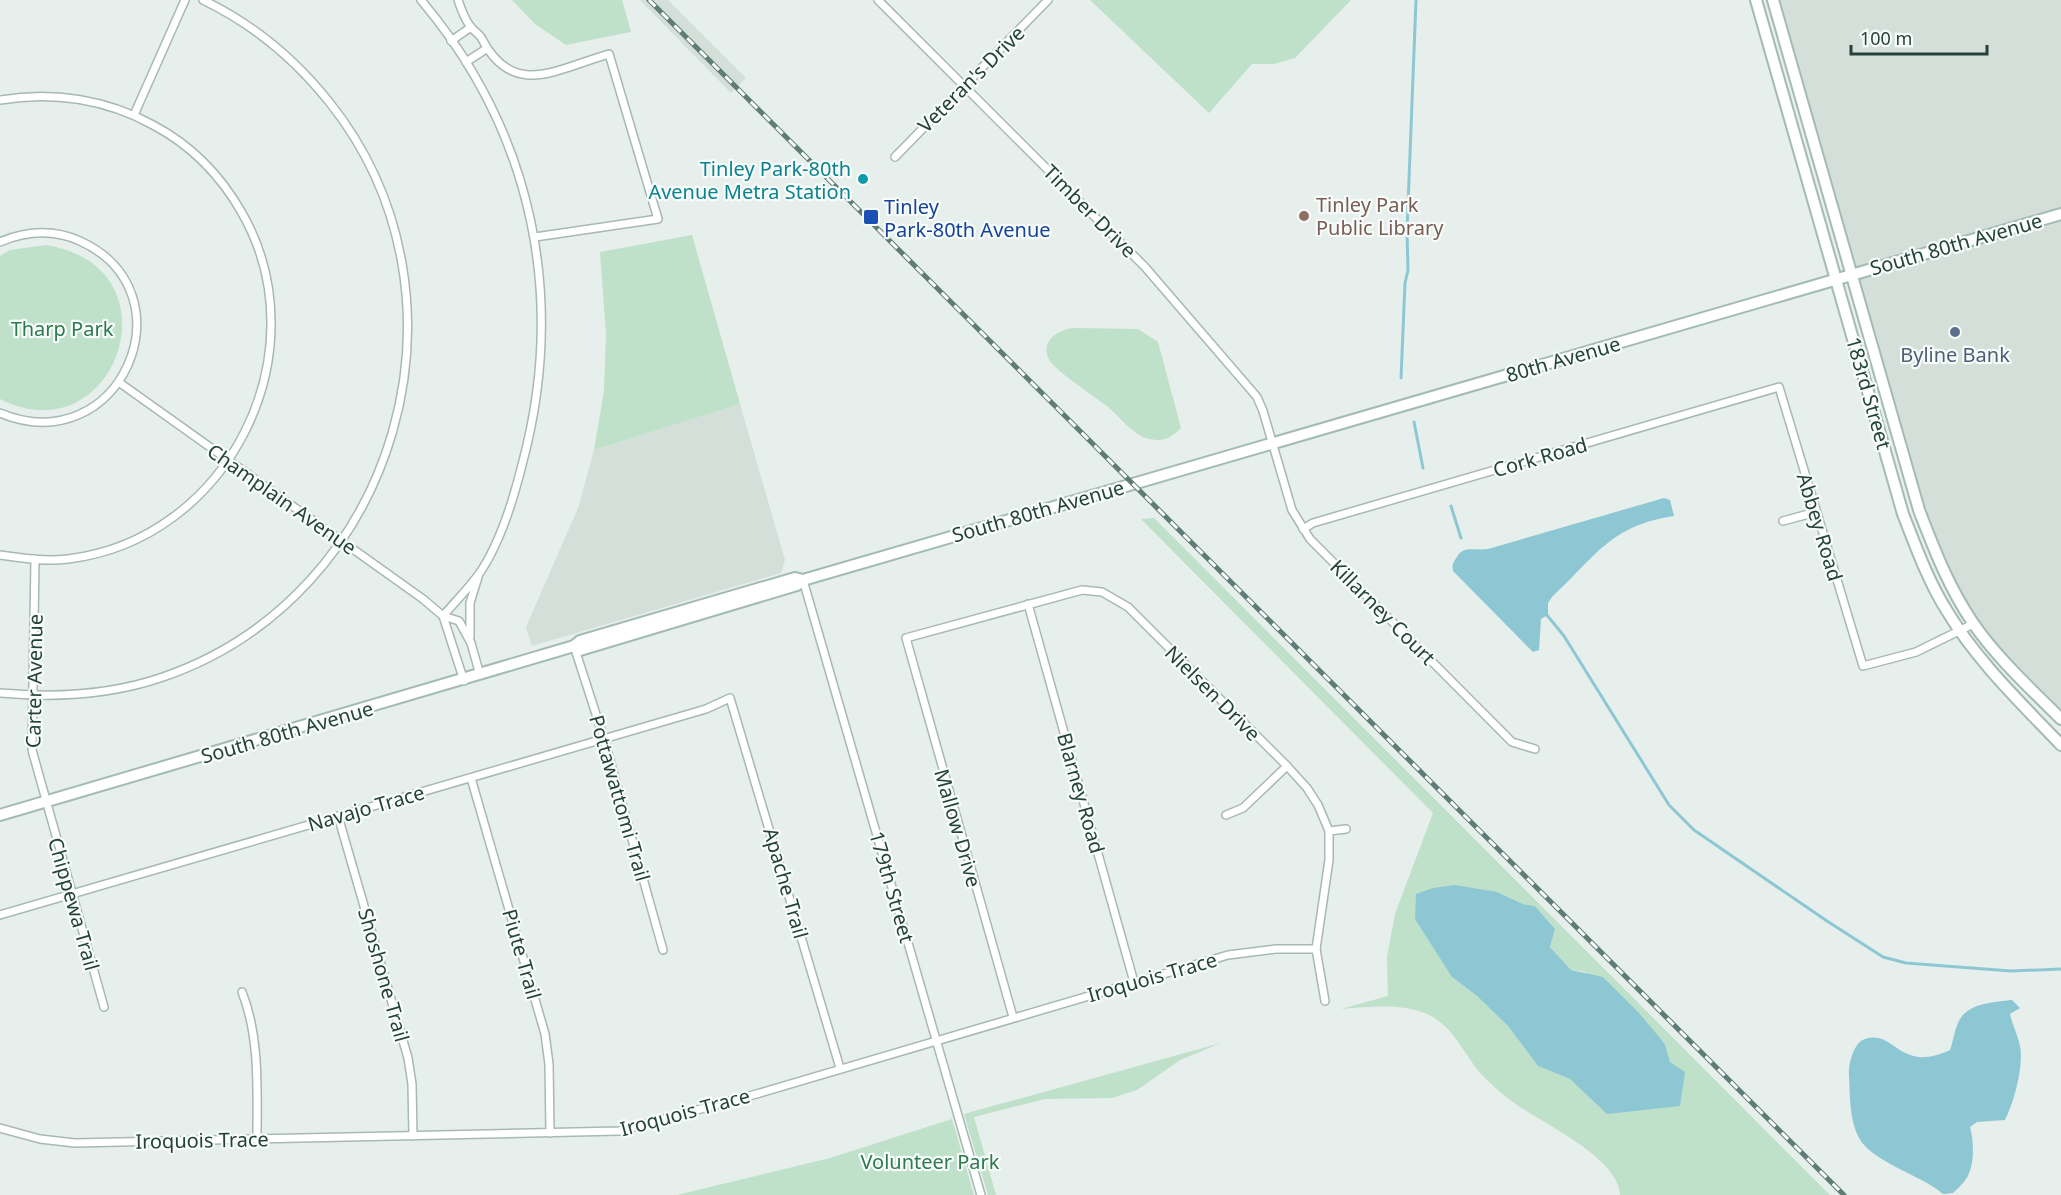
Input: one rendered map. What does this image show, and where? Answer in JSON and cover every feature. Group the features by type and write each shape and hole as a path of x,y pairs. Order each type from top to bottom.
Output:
{"street":[{"path":"134,116 185,0"},
{"path":"0,693 34,696 94,693 134,685 163,677 204,659 242,637 274,613 325,563 342,541 381,468 395,426 409,347 408,302 398,240 387,202 370,163 357,139 318,88 265,38 237,18 203,0"},
{"path":"421,0 466,62 508,144 522,184 535,237 542,333 535,407 527,447 508,510 479,573 470,603 471,643"},
{"path":"458,0 471,27 482,39 486,49 506,69 526,76 609,54 658,219 535,237"},
{"name":"Timber Drive","path":"878,0 1145,267 1257,398 1273,443"},
{"name":"Veteran's Drive","path":"894,157 1048,0"},
{"name":"183rd Street","path":"1756,0 1903,514 1930,582 1959,630 2061,745"},
{"name":"183rd Street","path":"1773,0 1919,510 1941,567 1973,624 2018,676 2061,719"},
{"path":"451,41 471,27"},
{"path":"466,62 486,49"},
{"path":"0,100 35,95 66,97 134,116 179,141 216,176 246,220 263,262 271,305 269,365 253,419 230,461 188,508 139,538 91,555 67,559 35,559 0,555"},
{"name":"South 80th Avenue","path":"1852,274 2061,214"},
{"path":"0,242 16,235 42,232 68,236 94,247 117,269 128,286 135,308 137,338 130,365 120,383 97,406 68,420 44,424 17,420 0,413"},
{"name":"80th Avenue","path":"1273,443 1852,274"},
{"name":"Champlain Avenue","path":"120,383 444,616 459,621 471,643 480,675"},
{"name":"Abbey Road","path":"1779,387 1863,666 1916,652 1959,630"},
{"name":"Cork Road","path":"1303,529 1313,523 1779,387"},
{"name":"South 80th Avenue","path":"0,815 464,681 574,646 580,641 795,578 803,580 1273,443"},
{"name":"Killarney Court","path":"1273,443 1292,510 1303,529 1512,742 1535,749"},
{"path":"1783,521 1816,512"},
{"name":"Carter Avenue","path":"35,559 32,750 45,802"},
{"path":"464,681 444,616 479,573"},
{"name":"179th Street","path":"803,580 981,1195"},
{"name":"Nielsen Drive","path":"906,638 1088,589 1120,600 1287,766 1313,796 1329,831 1329,860 1316,949 1325,1001"},
{"name":"Blarney Road","path":"1028,604 1134,982"},
{"path":"1959,630 1973,624"},
{"name":"Mallow Drive","path":"906,638 1013,1017"},
{"name":"Pottawattomi Trail","path":"574,646 663,950"},
{"name":"Navajo Trace","path":"0,915 706,709 730,698"},
{"name":"Apache Trail","path":"730,698 840,1068"},
{"path":"1226,815 1243,808 1287,766"},
{"name":"Piute Trail","path":"471,778 544,1034 549,1064 550,1133"},
{"name":"Chippewa Trail","path":"45,802 104,1007"},
{"name":"Shoshone Trail","path":"338,816 408,1058 412,1084 413,1136"},
{"path":"1329,831 1346,829"},
{"name":"Iroquois Trace","path":"0,1128 40,1139 75,1143 607,1132 629,1129 1228,955 1276,949 1316,949"},
{"path":"242,992 250,1013 254,1036 258,1139"}],"shaded area":[{"path":"640,0 668,0 746,78 731,93"},
{"path":"1769,0 2061,0 2061,211 1847,273"},
{"path":"2061,217 2061,725 1974,630 1932,559 1849,279"},
{"path":"740,404 785,560 781,573 532,646 526,627 578,508 594,450"}],"green space":[{"path":"512,0 622,0 631,32 566,45 535,24"},
{"path":"1090,0 1351,0 1295,58 1274,64 1252,64 1209,113"},
{"path":"692,235 740,404 594,450 604,391 606,334 600,252"},
{"name":"Tharp Park","path":"46,245 88,260 113,287 122,319 118,352 101,382 75,403 41,410 0,399 0,256 10,250"},
{"path":"1073,328 1138,329 1158,342 1181,428 1164,439 1149,439 1142,436 1054,366 1047,354 1048,343 1061,331"},
{"path":"1154,518 1830,1195 1620,1195 1616,1181 1607,1167 1577,1142 1513,1102 1497,1089 1482,1075 1452,1033 1436,1019 1406,1008 1341,1009 1388,996 1387,957 1395,914 1433,813 1141,519","holes":["1497,892 1523,904 1535,906 1555,929 1550,947 1571,970 1585,972 1665,1043 1670,1062 1570,1079 1538,1066 1508,1026 1477,996 1452,977"]},
{"path":"1221,1043 1180,1060 1137,1090 1112,1098 1045,1099 974,1117 996,1195 988,1195 964,1114"},
{"name":"Volunteer Park","path":"952,1119 974,1195 677,1195 830,1158"}],"water":[{"path":"1664,498 1670,500 1674,516 1652,520 1619,535 1593,556 1552,597 1548,603 1548,615 1541,619 1539,650 1533,652 1453,571 1453,565 1462,551 1488,549"},
{"path":"1455,885 1497,892 1523,904 1535,906 1555,929 1550,947 1571,970 1603,977 1639,1013 1665,1044 1670,1062 1685,1072 1680,1106 1607,1114 1570,1079 1538,1066 1508,1026 1477,996 1452,977 1415,919 1416,894 1433,888"},
{"path":"2012,1000 2020,1008 2010,1014 2021,1054 2015,1094 2005,1120 1977,1122 1970,1127 1973,1146 1969,1174 1953,1193 1943,1194 1865,1147 1856,1131 1852,1115 1849,1075 1853,1054 1861,1041 1875,1038 1884,1040 1909,1054 1919,1057 1933,1056 1950,1050 1958,1023 1967,1011 1981,1005"}],"waterway":[{"path":"1401,378 1405,283 1408,270 1407,231 1416,0"},
{"path":"1414,422 1423,468"},
{"path":"1451,506 1461,538"},
{"path":"1546,614 1564,636 1669,805 1694,830 1883,957 1906,963 2011,971 2061,969"}],"railway":[{"path":"649,0 1844,1195"}],"place":[{"name":"Tinley Park-80th Avenue Metra Station","path":"863,179"},
{"name":"Tinley Park Public Library","path":"1304,216"},
{"name":"Tinley Park-80th Avenue","path":"871,217"},
{"name":"Byline Bank","path":"1955,332"}]}
